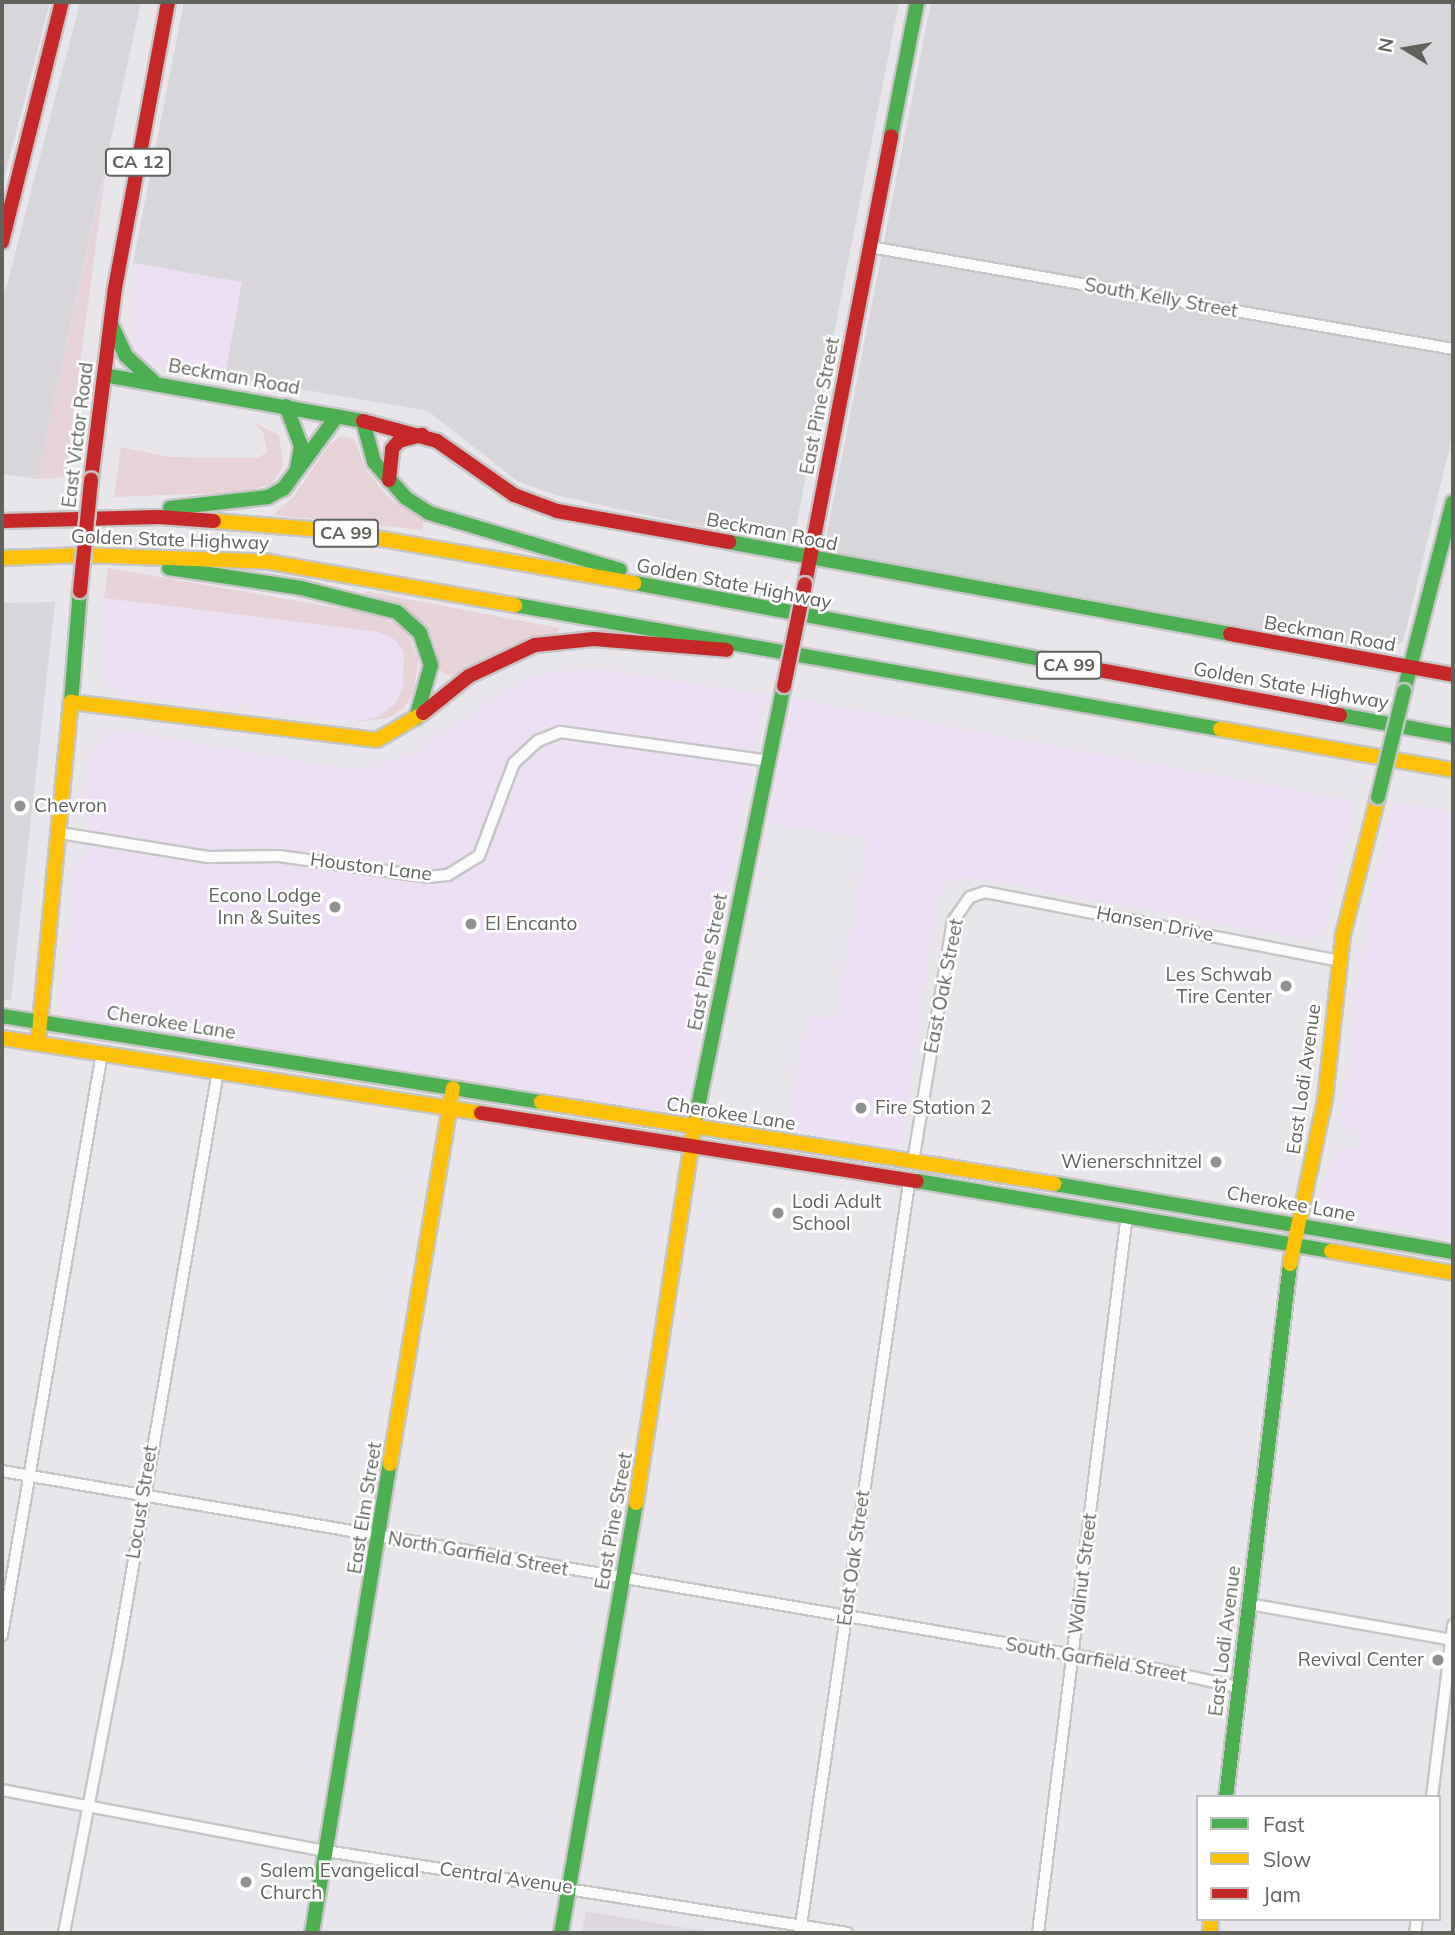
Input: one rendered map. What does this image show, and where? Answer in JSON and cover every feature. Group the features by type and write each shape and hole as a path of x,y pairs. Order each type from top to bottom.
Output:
{"main road":[{"path":"2,242 62,2"},
{"name":"East Victor Road","path":"38,1043 60,833 80,591 104,375 168,2"},
{"name":"East Pine Street","path":"561,1933 622,1579 694,1128 770,761 917,2"},
{"path":"111,323 126,356 155,383"},
{"name":"Beckman Road","path":"104,375 286,406 422,435 535,504 809,559 1453,676"},
{"path":"286,406 301,446 292,478"},
{"path":"72,518 258,499 284,488 337,416"},
{"path":"363,421 373,462 389,480 429,513 461,526 640,575 685,595"},
{"path":"389,480 391,449 399,441 422,435"},
{"name":"East Lodi Avenue","path":"1226,1795 1293,1244 1325,1101 1339,961 1453,502"},
{"name":"Golden State Highway","path":"2,522 159,517 336,531 476,553 685,595 1453,736"},
{"path":"108,556 301,588 397,612 420,633 431,665 415,719"},
{"name":"Golden State Highway","path":"2,558 108,556 270,562 779,649 1453,770"},
{"path":"71,702 359,740 393,735 469,676 513,653 551,641 621,640 698,651 779,649"},
{"name":"Cherokee Lane","path":"2,1016 1298,1224 1453,1252"},
{"name":"Cherokee Lane","path":"2,1038 218,1070 909,1183 1127,1214 1453,1273"},
{"name":"East Elm Street","path":"312,1933 453,1088"}],"street":[{"name":"South Kelly Street","path":"870,247 1453,349"},
{"name":"Houston Lane","path":"60,833 208,857 279,856 428,877 449,875 479,856 514,764 538,741 560,732 770,761"},
{"name":"Hansen Drive","path":"970,897 985,892 1339,961"},
{"name":"East Oak Street","path":"913,1162 953,921 970,897"},
{"path":"2,1635 102,1053"},
{"name":"Locust Street","path":"64,1933 89,1807 218,1070"},
{"name":"East Oak Street","path":"801,1929 909,1183"},
{"name":"Walnut Street","path":"1038,1933 1127,1214"},
{"name":"North Garfield Street","path":"2,1471 622,1579"},
{"name":"South Garfield Street","path":"622,1579 1074,1655 1238,1687"},
{"path":"1249,1604 1452,1640"},
{"path":"1432,1795 1453,1625"},
{"name":"Central Avenue","path":"2,1790 326,1851 570,1886 801,1929 847,1933"}],"shaded area":[{"path":"2,2 50,2 2,186"},
{"path":"80,2 141,2 37,479 2,474 2,304"},
{"path":"184,2 899,2 795,532 778,543 555,495 517,481 428,411 225,376 242,282 133,263"},
{"path":"931,2 1453,2 1453,433 1403,642 1384,652 837,554 826,538"},
{"path":"107,161 65,477 37,479"},
{"path":"133,263 242,282 225,376 154,364 142,357 131,343"},
{"path":"254,423 279,435 283,466 271,484 244,492 114,497 121,447 169,457 258,458 267,452 263,432"},
{"path":"341,436 354,439 366,470 391,500 423,520 423,530 273,515 293,497 330,444"},
{"path":"108,568 372,614 395,623 410,639 418,659 414,691 404,708 388,718 354,722 377,717 395,704 403,688 404,652 394,639 379,632 104,598"},
{"path":"365,591 559,628 558,635 517,642 452,678 439,670 435,644 424,624 410,611 364,596"},
{"path":"104,598 379,632 394,639 404,652 403,688 395,704 377,717 354,722 256,712 246,702 237,700 232,709 120,695 108,685 103,672"},
{"path":"55,602 11,1000 2,999 2,603"},
{"path":"606,670 766,695 686,1104 674,1113 67,1017 61,1006 74,869 88,855 90,823 79,809 95,744 115,729 348,769 372,769 417,750 525,679 561,671"},
{"path":"792,698 1355,801 1324,929 1308,939 975,878 954,879 943,886 935,910 901,1143 895,1147 786,1130 807,1016 835,1019 868,839 767,823"},
{"path":"1393,802 1453,813 1453,1239 1337,1218 1326,1210 1322,1196 1333,1155 1346,1147 1357,1151 1363,1134 1346,1127 1342,1115 1370,901"},
{"path":"586,1911 693,1929 717,1933 582,1933"}],"traffic: fast":[{"path":"891,136 917,2"},
{"path":"111,324 126,356 154,382"},
{"path":"104,375 363,421"},
{"path":"286,406 301,446 297,468"},
{"path":"170,508 268,497 284,488 337,416"},
{"path":"363,421 374,462 406,498 429,513 620,570"},
{"path":"1404,691 1453,502"},
{"path":"729,542 1230,634"},
{"path":"169,568 301,588 397,612 420,633 431,665 416,718"},
{"path":"635,583 1051,661"},
{"path":"71,702 80,591"},
{"path":"515,605 1220,729"},
{"path":"695,1122 784,686"},
{"path":"1378,797 1404,691"},
{"path":"1340,715 1453,736"},
{"path":"2,1016 541,1102"},
{"path":"917,1181 1331,1251"},
{"path":"1055,1184 1453,1252"},
{"path":"1226,1795 1290,1264"},
{"path":"312,1933 390,1464"},
{"path":"561,1933 636,1503"}],"traffic: slow":[{"path":"214,521 336,531 635,583"},
{"path":"2,558 83,555 270,562 515,605"},
{"path":"38,1043 71,702"},
{"path":"71,702 377,740 423,713"},
{"path":"1220,729 1453,770"},
{"path":"1290,1264 1325,1100 1343,935 1378,797"},
{"path":"2,1038 481,1113"},
{"path":"390,1464 453,1088"},
{"path":"541,1102 1055,1184"},
{"path":"636,1503 695,1122"},
{"path":"1331,1251 1453,1273"},
{"path":"1210,1933 1211,1921"}],"traffic: jam":[{"path":"2,242 62,2"},
{"path":"91,480 115,288 168,2"},
{"path":"805,584 891,136"},
{"path":"363,421 437,441 514,495 557,511 729,542"},
{"path":"389,480 392,449 399,441 422,435"},
{"path":"80,591 91,480"},
{"path":"2,521 159,517 214,521"},
{"path":"784,686 805,584"},
{"path":"1230,634 1453,675"},
{"path":"423,713 469,676 535,645 594,639 727,650"},
{"path":"1051,661 1340,715"},
{"path":"481,1113 917,1181"}],"place":[{"name":"Chevron","path":"20,806"},
{"name":"Econo Lodge Inn & Suites","path":"335,907"},
{"name":"El Encanto","path":"471,924"},
{"name":"Les Schwab Tire Center","path":"1286,986"},
{"name":"Fire Station 2","path":"861,1108"},
{"name":"Wienerschnitzel","path":"1216,1162"},
{"name":"Lodi Adult School","path":"778,1213"},
{"name":"Revival Center","path":"1438,1660"},
{"name":"Salem Evangelical Church","path":"246,1882"}]}
